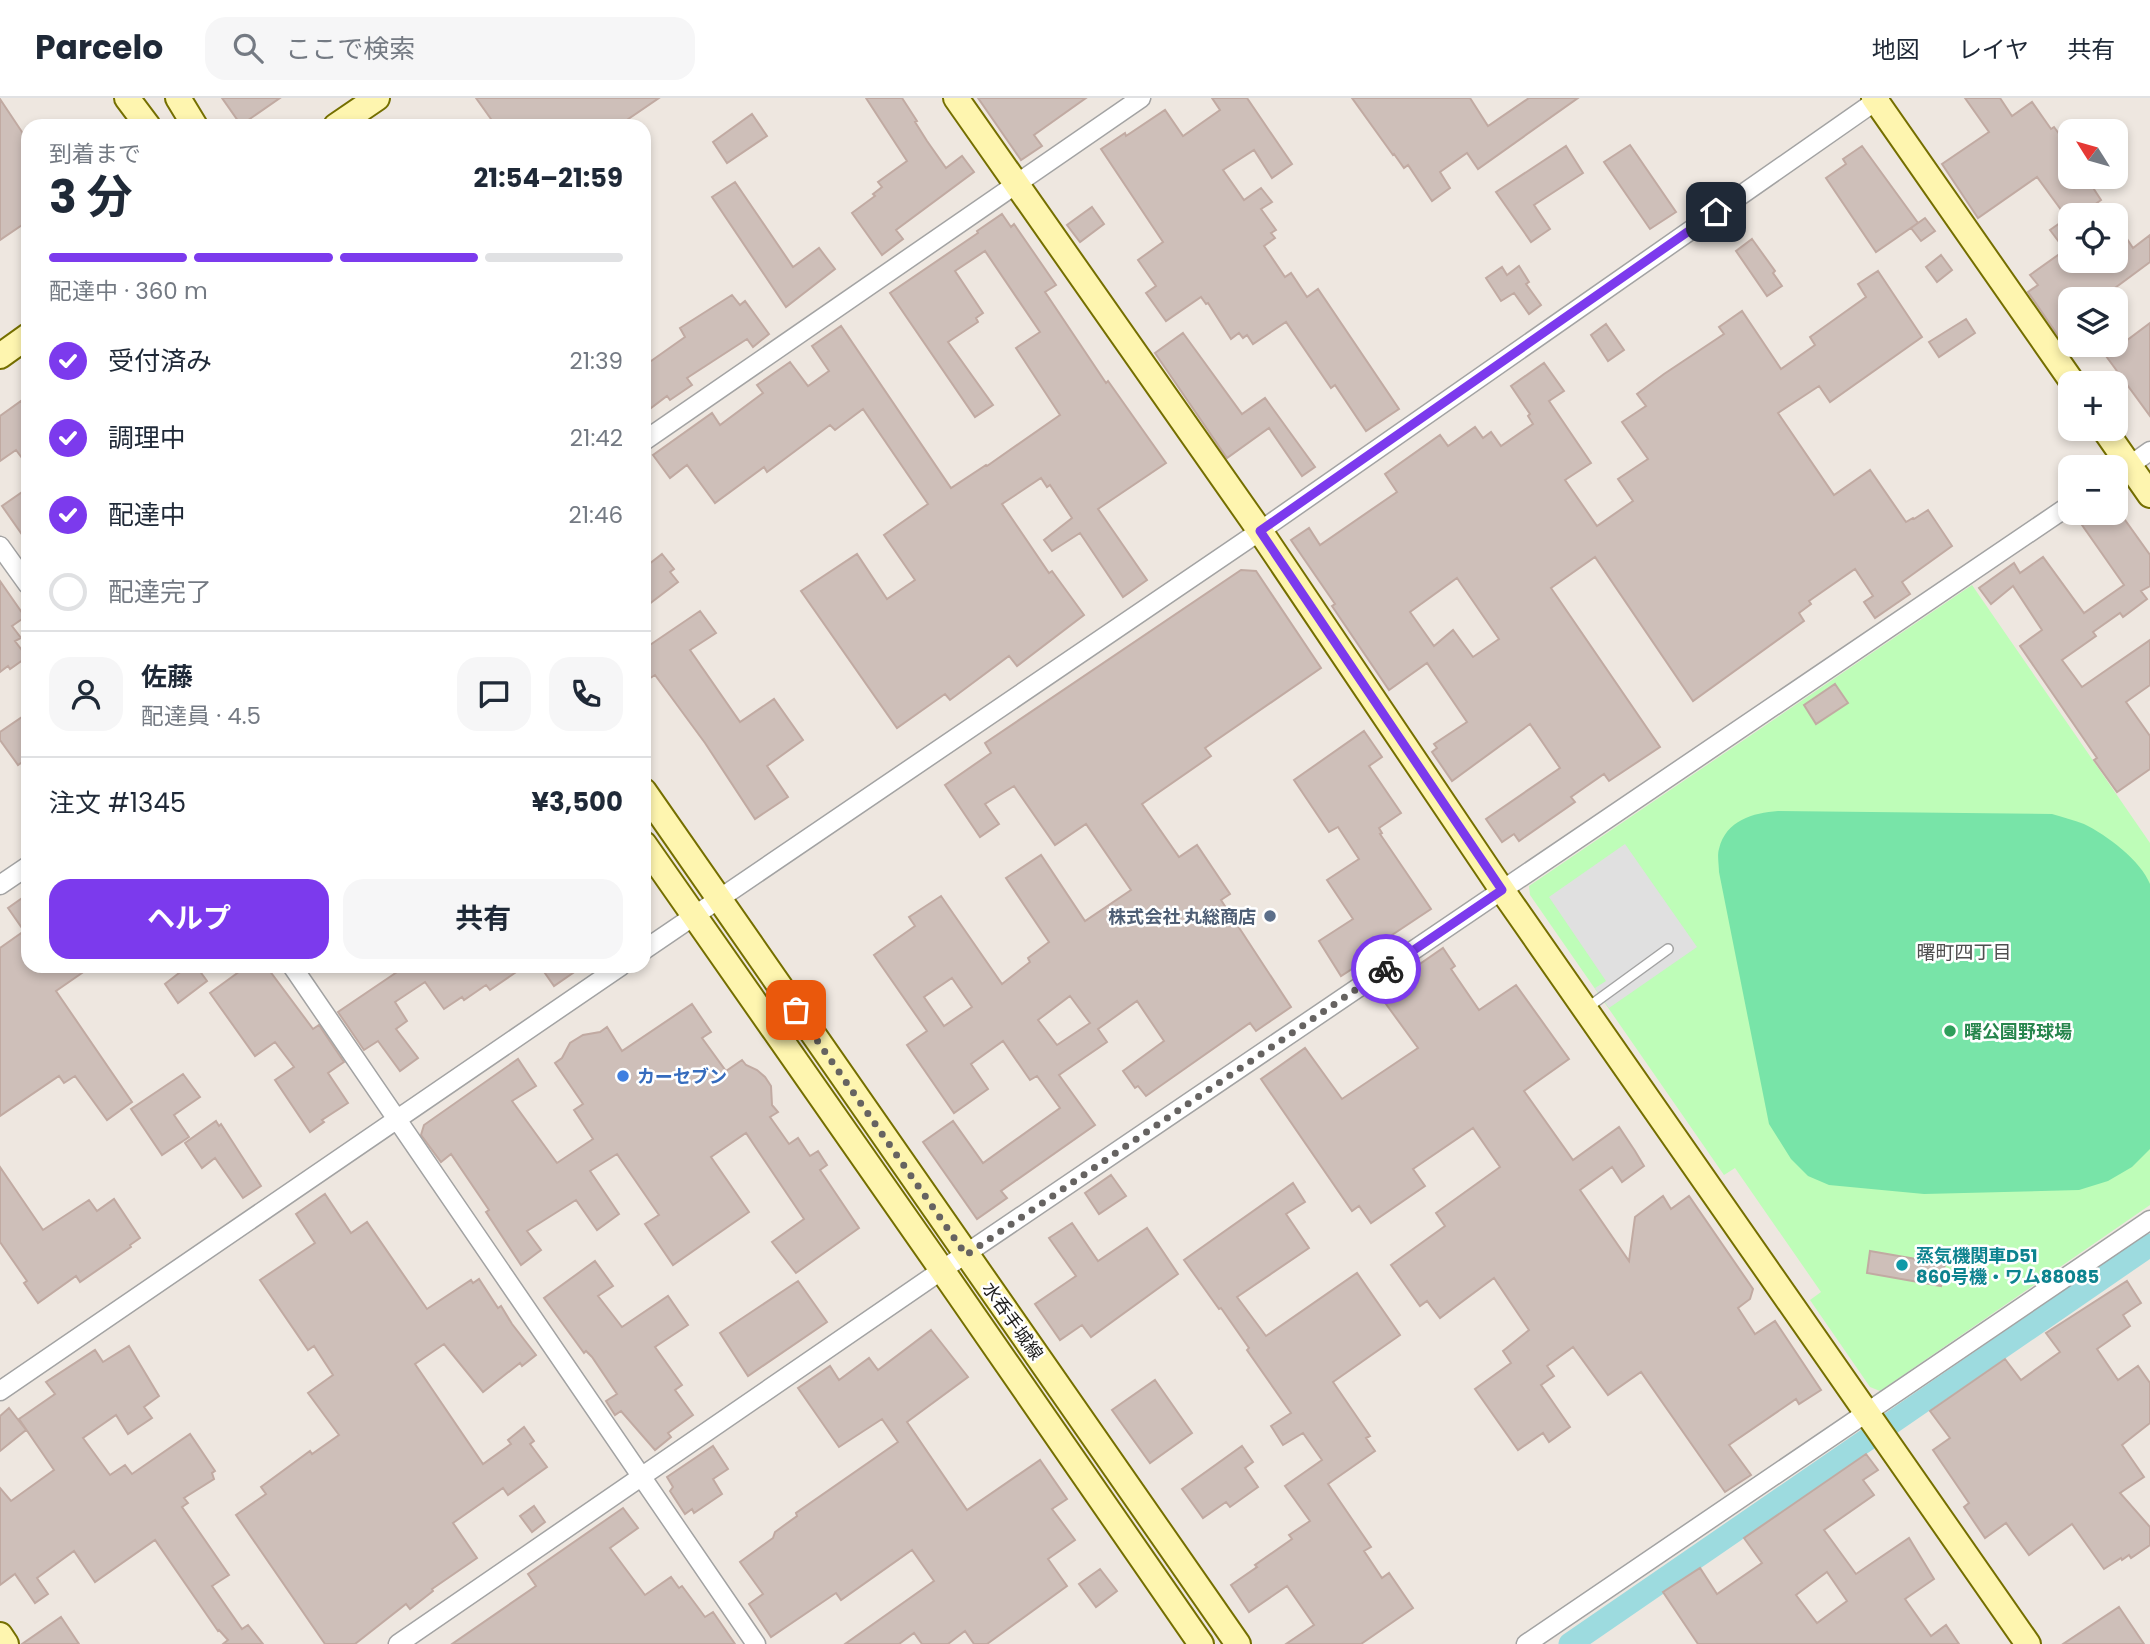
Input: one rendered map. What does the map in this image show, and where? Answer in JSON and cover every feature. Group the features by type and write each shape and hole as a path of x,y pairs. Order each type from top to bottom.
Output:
{"street":[{"path":"127,98 143,119"},
{"path":"178,98 191,119"},
{"path":"346,119 377,98"},
{"path":"956,98 1260,531 1502,890 2028,1644"},
{"path":"651,436 1141,98"},
{"path":"651,945 1260,531 1876,99 2065,371"},
{"path":"0,355 21,341"},
{"path":"2128,466 2150,451"},
{"path":"2128,475 2150,495"},
{"path":"398,1644 942,1270 2058,513"},
{"path":"0,546 21,575"},
{"name":"水呑手城線","path":"651,801 1238,1644"},
{"name":"水呑手城線","path":"651,854 1200,1644"},
{"path":"0,885 21,871"},
{"path":"297,973 756,1644"},
{"path":"0,1391 611,973"},
{"path":"1526,1644 2150,1220"},
{"path":"0,1635 6,1644"}],"lane":[{"path":"1586,1009 1668,949"}],"green space":[{"path":"1972,585 2150,843 2150,1205 1880,1391 1870,1387 1810,1300 1821,1292 1735,1168 1724,1175 1530,895 1529,886"},
{"name":"曙公園野球場","path":"1778,811 2052,814 2084,824 2122,850 2139,866 2150,884 2150,1149 2132,1167 2108,1181 2079,1190 1924,1194 1829,1185 1808,1176 1791,1159 1769,1124 1719,872 1718,851 1728,831 1750,816"}],"shaded area":[{"path":"1625,844 1697,947 1609,1008 1595,988 1606,981 1549,897"}],"building":[{"path":"222,98 280,98 250,119 237,119"},
{"path":"476,98 659,98 628,119 491,119"},
{"path":"866,98 902,98 946,168 962,156 974,172 896,230 903,239 882,255 852,213 875,196 873,194 882,187 878,182 907,161"},
{"path":"978,98 1086,98 1034,135 1042,146 1021,160"},
{"path":"1212,98 1247,98 1292,164 1272,178 1254,150 1223,170 1244,200 1261,188 1272,202 1261,209 1276,230 1271,233 1275,238 1264,246 1285,277 1291,273 1307,297 1318,289 1399,409 1366,431 1335,385 1331,388 1286,322 1253,344 1247,335 1243,338 1239,333 1231,339 1208,303 1201,297 1166,321 1146,293 1156,286 1138,260 1163,242 1101,149 1165,110 1183,136 1220,110"},
{"path":"1352,98 1470,98 1488,126 1529,98 1578,98 1478,169 1467,153 1440,172 1450,188 1432,201 1408,165 1404,168 1393,155"},
{"path":"1965,98 2000,98 2012,116 2032,102 2051,129 2054,127 2058,132 2058,189 2094,189 2101,200 2097,203 2058,203 2058,206 2037,177 1978,218 1942,164 1989,132"},
{"path":"0,99 21,130 21,226 0,240"},
{"path":"752,114 767,136 727,163 713,142"},
{"path":"1630,145 1676,212 1650,229 1604,162"},
{"path":"1566,146 1583,173 1534,205 1550,229 1531,242 1496,192"},
{"path":"1862,146 1918,223 1876,252 1826,178 1846,164 1843,159"},
{"path":"735,182 793,267 819,248 835,269 786,307 712,197"},
{"path":"1092,207 1104,224 1080,242 1067,225"},
{"path":"1002,214 1011,227 1014,224 1056,285 1045,292 1106,383 1108,381 1166,463 1098,509 1147,580 1123,597 1080,533 1052,551 1044,540 1072,518 1050,485 1047,487 1041,478 1002,504 1049,573 1052,571 1084,615 1017,666 1009,656 950,700 945,694 897,728 801,591 857,554 887,599 915,580 884,535 928,504 863,409 835,430 830,425 767,472 764,467 715,503 687,465 670,478 653,455 712,413 720,425 763,393 757,385 790,362 808,386 829,371 812,346 841,326 951,488 987,466 1060,415 1016,348 1040,332 985,251 955,271 983,313 976,318 978,322 948,342 993,405 975,417 890,293"},
{"path":"1925,218 1935,231 1921,241 1911,228"},
{"path":"2058,224 2058,241 2050,230"},
{"path":"2150,235 2150,262 2116,287 2058,287 2058,336 2028,292 2038,285 2030,275 2058,255 2058,273 2128,273 2128,240 2133,248"},
{"path":"1752,239 1775,271 1773,273 1782,286 1767,296 1736,251"},
{"path":"1941,255 1952,270 1937,282 1926,267"},
{"path":"1519,266 1529,282 1526,284 1541,305 1529,314 1514,293 1501,301 1486,278 1502,267 1507,275"},
{"path":"1878,271 1922,337 1830,402 1819,386 1778,413 1834,495 1870,470 1906,522 1928,510 1952,546 1902,582 1910,594 1875,618 1864,602 1873,596 1855,569 1809,601 1811,604 1799,613 1804,621 1693,701 1595,557 1551,588 1660,747 1609,781 1604,774 1571,797 1575,802 1519,841 1514,834 1502,842 1486,819 1560,768 1530,724 1452,781 1432,752 1437,748 1434,744 1467,722 1427,663 1389,690 1291,540 1309,528 1320,545 1397,492 1385,474 1440,435 1448,446 1475,427 1483,438 1491,432 1501,446 1533,424 1528,416 1530,414 1511,386 1544,363 1564,391 1549,401 1591,463 1565,480 1597,526 1633,501 1618,479 1648,459 1622,422 1646,406 1637,394 1724,334 1719,327 1742,311 1781,369 1815,345 1810,337 1866,297 1858,284","holes":["1457,578 1499,639 1473,657 1453,630 1434,646 1410,612"]},
{"path":"732,295 740,305 745,301 769,334 753,347 747,339 687,378 692,385 670,400 667,396 651,408 651,361 685,337 680,328"},
{"path":"1966,319 1975,333 1939,357 1929,342"},
{"path":"2150,323 2150,416 2128,386 2128,371 2117,371 2107,357 2128,357 2128,340"},
{"path":"1606,324 1624,350 1608,361 1591,335"},
{"path":"1183,333 1242,414 1265,398 1315,467 1302,476 1269,428 1227,458 1155,353"},
{"path":"21,401 21,457 16,450 0,461 0,416"},
{"path":"21,493 21,533 2,506"},
{"path":"2128,524 2150,555 2150,586 2141,591 2147,599 2123,617 2120,613 2093,632 2096,636 2062,660 2082,687 2150,640 2150,685 2126,702 2150,736 2150,769 2117,792 2094,760 2097,758 2020,646 2042,630 2013,586 1991,604 1979,588 2014,563 2020,573 2043,557 2084,613 2124,585 2082,525"},
{"path":"662,554 674,569 670,572 678,582 651,603 651,563"},
{"path":"1241,570 1256,571 1321,668 1205,748 1211,756 1142,804 1179,857 1197,845 1230,894 1221,900 1291,1007 1256,1031 1250,1023 1146,1096 1138,1086 1135,1088 1123,1071 1164,1041 1137,1001 1098,1029 1107,1042 1059,1075 1095,1125 1001,1191 1007,1198 977,1219 923,1142 953,1121 983,1163 1060,1108 1037,1076 1030,1080 1003,1041 971,1064 988,1089 954,1113 907,1045 927,1031 874,955 915,926 909,917 941,896 1002,984 1030,962 1028,958 1049,942 1006,878 1041,855 1085,921 1131,890 1086,824 1055,845 1014,786 985,804 999,824 980,837 945,785 991,753 985,743","holes":["952,978 972,1007 944,1026 924,997","1070,996 1090,1023 1057,1045 1038,1020"]},
{"path":"0,581 21,611 21,620 12,626 21,638 15,641 21,649 21,661 0,672"},
{"path":"700,611 716,633 690,650 740,722 774,699 803,740 767,766 788,797 755,819 705,743 655,675 651,678 651,644"},
{"path":"1835,684 1848,703 1816,724 1804,705"},
{"path":"21,718 21,763 18,765 0,740 0,732"},
{"path":"1364,731 1382,757 1369,766 1401,813 1379,828 1382,833 1380,834 1431,909 1371,949 1375,954 1341,976 1319,941 1353,919 1327,880 1359,859 1338,827 1329,832 1294,780"},
{"path":"21,899 21,927 8,908"},
{"path":"21,933 21,973 82,973 56,991 132,1102 107,1120 75,1076 64,1083 59,1076 0,1116 0,948"},
{"path":"1443,948 1455,966 1451,969 1479,1010 1516,985 1569,1059 1524,1091 1573,1160 1619,1127 1644,1166 1622,1182 1612,1167 1580,1190 1629,1261 1635,1217 1663,1196 1671,1209 1689,1196 1753,1289 1750,1299 1738,1308 1755,1334 1775,1321 1821,1390 1799,1404 1796,1399 1729,1445 1751,1475 1725,1492 1641,1372 1608,1395 1573,1347 1547,1366 1554,1376 1541,1385 1570,1427 1549,1442 1543,1433 1518,1450 1475,1389 1511,1363 1503,1351 1529,1330 1494,1278 1440,1318 1427,1301 1420,1306 1391,1265 1445,1226 1436,1213 1500,1167 1473,1128 1413,1169 1425,1186 1371,1223 1359,1206 1352,1211 1261,1079 1305,1048 1342,1099 1418,1048 1378,993"},
{"path":"179,973 201,973 207,981 178,1003 165,984"},
{"path":"237,973 271,973 313,1029 319,1025 344,1062 328,1073 348,1103 322,1120 324,1122 310,1132 275,1080 294,1067 275,1042 255,1056 210,993"},
{"path":"396,973 515,973 490,990 486,985 464,1000 462,997 444,1009 425,982 395,1002 407,1021 396,1029 418,1058 400,1071 378,1041 364,1050 338,1012"},
{"path":"545,973 573,973 554,986"},
{"path":"692,1004 711,1032 702,1038 726,1071 742,1060 765,1077 771,1086 772,1105 778,1112 770,1117 789,1144 798,1138 810,1156 818,1151 827,1165 820,1170 859,1228 796,1273 772,1242 804,1219 746,1133 711,1157 749,1212 673,1265 645,1224 659,1215 617,1154 590,1171 619,1214 597,1230 576,1200 527,1231 541,1250 521,1265 486,1212 489,1210 451,1154 441,1162 421,1135 424,1125 518,1059 536,1086 512,1101 557,1163 593,1139 574,1110 583,1104 555,1063 562,1058 570,1043 583,1035 600,1032 607,1027 622,1051"},
{"path":"183,1074 200,1097 174,1115 189,1137 162,1155 131,1109"},
{"path":"216,1121 219,1126 221,1124 261,1186 243,1198 215,1158 202,1168 185,1143"},
{"path":"0,1167 43,1230 89,1200 97,1211 114,1199 140,1238 80,1282 76,1276 38,1303 24,1283 27,1281 0,1242"},
{"path":"1111,1175 1126,1196 1099,1214 1085,1193"},
{"path":"1293,1183 1305,1202 1286,1214 1309,1248 1237,1297 1266,1336 1357,1273 1400,1335 1333,1382 1370,1436 1366,1438 1375,1451 1328,1484 1371,1547 1364,1551 1382,1578 1389,1573 1413,1608 1361,1644 1286,1644 1314,1625 1287,1586 1249,1612 1231,1585 1292,1539 1289,1535 1310,1521 1285,1486 1322,1460 1303,1433 1283,1445 1271,1426 1291,1413 1247,1350 1249,1348 1184,1260"},
{"path":"325,1194 351,1233 367,1222 427,1309 471,1280 473,1283 479,1279 498,1308 501,1306 536,1355 522,1366 520,1363 483,1392 444,1344 415,1364 483,1464 511,1444 508,1440 524,1427 534,1441 530,1444 547,1467 508,1495 503,1488 453,1523 477,1558 432,1589 433,1591 410,1609 406,1604 355,1644 325,1644 236,1515 266,1494 261,1487 310,1451 312,1454 339,1435 308,1393 333,1375 314,1346 308,1350 260,1280 315,1243 296,1214"},
{"path":"1072,1223 1098,1261 1147,1228 1178,1274 1091,1337 1082,1325 1060,1340 1035,1304 1076,1276 1049,1238"},
{"path":"1870,1251 1945,1264 1941,1286 1867,1273"},
{"path":"595,1261 613,1286 598,1296 622,1327 668,1296 688,1325 655,1347 682,1385 675,1390 693,1415 668,1433 671,1437 655,1450 621,1411 615,1415 606,1401 617,1394 592,1357 586,1351 584,1353 544,1298"},
{"path":"798,1281 827,1322 748,1376 720,1333"},
{"path":"2127,1281 2141,1303 2123,1315 2130,1326 2097,1349 2118,1380 2138,1366 2150,1383 2150,1423 2122,1445 2144,1477 2120,1493 2150,1527 2150,1545 2131,1558 2129,1555 2122,1560 2121,1558 2104,1569 2072,1524 2029,1555 2006,1523 1985,1538 1964,1507 1969,1503 1933,1450 1950,1438 1930,1411 2005,1359 2021,1380 2060,1352 2046,1333"},
{"path":"931,1330 968,1377 907,1422 967,1510 1040,1460 1067,1499 1052,1509 1075,1540 1048,1559 1067,1586 987,1644 974,1644 965,1631 948,1644 922,1644 914,1633 899,1644 845,1644 934,1581 912,1550 841,1600 836,1593 771,1637 749,1604 763,1594 740,1562 773,1538 775,1532 797,1516 796,1513 898,1442 882,1419 839,1447 798,1388 830,1366 839,1380 869,1358 878,1370"},
{"path":"129,1346 159,1396 144,1407 152,1418 128,1434 116,1415 83,1438 110,1475 125,1465 132,1474 190,1434 215,1471 212,1473 214,1479 184,1498 188,1503 182,1507 229,1575 212,1586 242,1629 248,1625 263,1644 223,1644 228,1640 218,1631 155,1540 95,1582 74,1551 37,1578 48,1594 35,1603 15,1574 0,1585 0,1488 11,1501 54,1470 19,1419 55,1394 46,1382 95,1350 103,1362"},
{"path":"1155,1380 1192,1433 1150,1463 1112,1410"},
{"path":"9,1408 26,1430 0,1451 0,1416"},
{"path":"713,1446 728,1469 713,1479 722,1494 694,1513 692,1509 685,1514 670,1491 673,1487 667,1477"},
{"path":"1242,1446 1253,1462 1245,1468 1258,1487 1230,1507 1226,1502 1203,1518 1182,1489"},
{"path":"1866,1454 1878,1470 1863,1480 1874,1495 1824,1530 1856,1574 1909,1538 1934,1579 1905,1599 1931,1636 1946,1625 1959,1644 1698,1644 1663,1592 1700,1568 1717,1594 1762,1563 1744,1538","holes":["1827,1572 1847,1601 1817,1623 1796,1595"]},
{"path":"534,1506 545,1522 532,1532 520,1516"},
{"path":"623,1508 638,1528 610,1548 645,1595 671,1577 679,1588 682,1586 705,1617 713,1612 735,1644 452,1644 536,1586 528,1574"},
{"path":"1100,1569 1117,1591 1096,1607 1079,1584"},
{"path":"2119,1607 2144,1644 2063,1644"},
{"path":"61,1617 79,1644 22,1644"}],"waterway":[{"path":"1570,1644 2150,1245"}],"way so far":[{"path":"796,1010 966,1255 1386,969"}],"place":[{"name":"株式会社 丸総商店","path":"1270,916"},
{"name":"曙公園野球場","path":"1950,1031"},
{"name":"カーセブン","path":"623,1076"},
{"name":"蒸気機関車D51 860号機・ワム88085","path":"1902,1265"}],"district":[{"name":"曙町四丁目","path":"1964,952"}],"route":[{"path":"1386,969 1502,890 1260,531 1716,212"}]}
